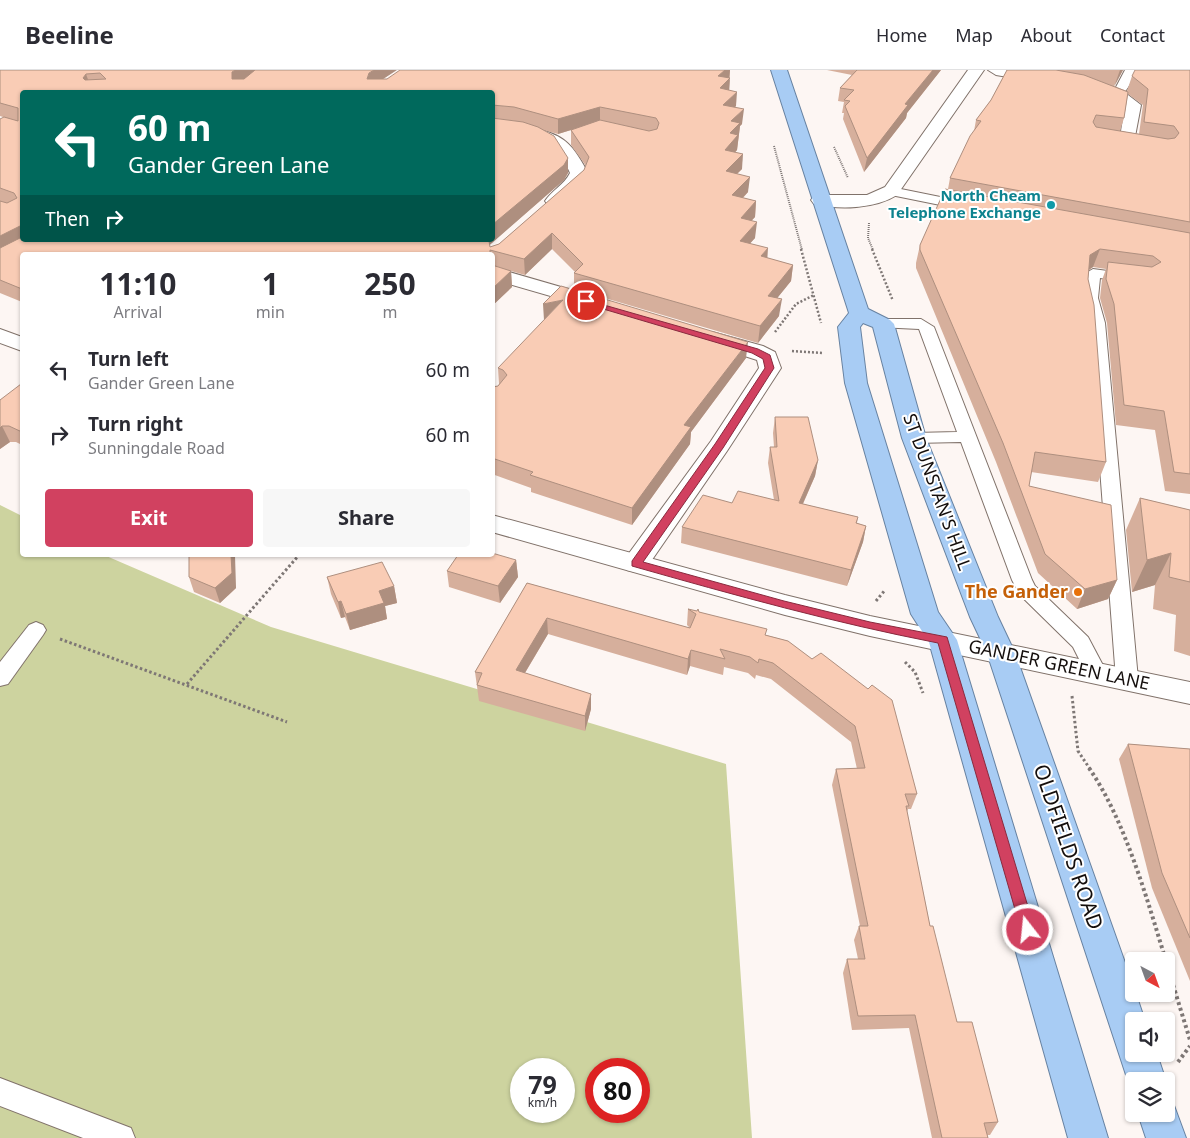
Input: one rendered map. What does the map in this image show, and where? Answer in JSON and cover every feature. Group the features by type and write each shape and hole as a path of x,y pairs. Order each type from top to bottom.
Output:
{"highway":[{"name":"ST DUNSTAN'S HILL","path":"779,70 820,200 871,318 914,438 984,617 1001,653"},
{"path":"871,318 849,327 856,382 925,614 943,640 1088,1138"},
{"name":"OLDFIELDS ROAD","path":"1001,653 1012,690 1039,761 1125,1015"},
{"path":"1161,1122 1166,1138"}],"street":[{"path":"820,200 863,199 889,193 976,70"},
{"path":"996,70 1060,80"},
{"path":"1077,84 1114,95 1133,105 1132,123 1119,141 1144,146"},
{"path":"495,127 564,140 579,173 574,184 541,212"},
{"path":"495,274 614,309"},
{"path":"636,564 719,446 770,368 767,357 755,351 689,331"},
{"path":"0,335 20,343"},
{"name":"GANDER GREEN LANE","path":"495,524 784,605 870,626 1190,693"}],"lane":[{"path":"1114,95 1120,91 1131,70"},
{"path":"889,193 973,212"},
{"path":"1127,679 1097,323 1091,298 1093,273 1146,280"},
{"path":"871,318 921,324 926,327 1027,590 1081,642 1096,673"},
{"path":"914,438 968,437"},
{"path":"0,678 36,630"},
{"path":"0,1092 121,1138"}],"path":[{"path":"832,142 847,176 852,182"},
{"path":"774,144 822,329"},
{"path":"869,220 868,238 896,306"},
{"path":"814,295 796,304 767,343 767,357 783,350 829,354"},
{"path":"187,684 297,557"},
{"path":"36,630 287,722"},
{"path":"901,659 915,672 926,701"},
{"path":"1072,694 1078,751 1106,792 1146,898 1163,952"},
{"path":"1175,991 1190,1040"}],"green space":[{"path":"0,505 20,515 20,557 109,557 271,627 726,764 752,1138 0,1138"}],"building":[{"path":"0,70 235,70 232,72 232,79 244,79 255,70 374,70 369,73 367,79 387,79 400,70 725,70 718,76 730,78 720,88 737,92 723,105 744,109 731,121 740,123 730,133 738,135 725,150 743,154 726,171 750,177 732,195 756,201 741,218 757,222 740,241 768,248 761,256 793,265 768,296 782,299 760,326 574,273 583,264 552,233 524,259 490,250 490,252 20,252 20,288 0,280 0,248 20,238 20,242 489,242 490,247 499,244 584,170 589,157 571,130 600,120 649,131 657,129 659,123 656,118 600,107 558,119 514,107 495,105 495,90 20,90 20,226 0,236 0,201 7,203 17,198 14,193 0,188 0,119 4,117 18,121 18,108 0,103","holes":["100,73 106,79 85,80 83,78 86,74"]},
{"path":"857,70 933,70 905,104 908,105 867,158 845,106 850,101 844,100 854,90 840,88"},
{"path":"1007,70 1056,70 1084,75 1128,92 1124,118 1096,115 1093,122 1096,127 1168,139 1175,138 1179,133 1174,126 1144,122 1148,89 1132,76 1135,70 1190,70 1190,222 950,178 970,136 981,121 976,120 991,100"},
{"path":"495,118 523,122 538,127 554,136 568,158 564,165 495,222"},
{"path":"945,189 1190,233 1190,474 1174,472 1164,411 1124,405 1114,304 1106,279 1108,262 1152,267 1161,262 1153,256 1100,249 1090,255 1088,279 1094,305 1106,462 1035,452 1029,486 1111,505 1117,580 1085,589 1045,554 1003,443 920,250 920,245"},
{"path":"495,266 511,271 495,286"},
{"path":"561,286 748,342 684,425 691,427 632,508 530,475 533,472 495,459 495,386 498,386 507,375 498,368 563,300 543,304"},
{"path":"20,385 20,431 9,426 2,426 0,428 0,400"},
{"path":"775,417 808,417 818,460 799,503 858,517 856,523 866,526 851,570 682,527 703,495 732,503 738,491 779,501 770,447 777,447"},
{"path":"1140,498 1190,510 1190,582 1169,577 1171,553 1147,560"},
{"path":"495,554 516,560 498,586 447,571 457,557 495,557"},
{"path":"189,557 231,557 232,573 215,588 189,577"},
{"path":"382,562 394,586 379,591 384,603 346,614 341,601 338,602 327,577"},
{"path":"527,583 690,628 696,614 688,609 697,611 698,609 699,612 767,629 765,635 788,641 812,659 821,653 868,689 872,685 892,700 917,794 905,794 909,806 906,806 930,926 933,926 957,1022 972,1022 998,1122 984,1123 988,1138 942,1138 915,1015 858,1016 847,959 865,959 859,926 868,926 836,769 865,768 855,726 773,663 759,659 758,663 750,657 720,649 725,659 691,650 688,659 547,618 516,670 591,694 585,716 477,685 482,673 475,672"},
{"path":"1128,744 1190,749 1190,938 1162,873"}],"place":[{"name":"North Cheam Telephone Exchange","path":"1051,205"},
{"name":"The Gander","path":"1078,592"}],"route":[{"path":"586,301 755,351 767,357 770,368 719,446 636,564 784,605 870,626 943,640 1028,930"}]}
